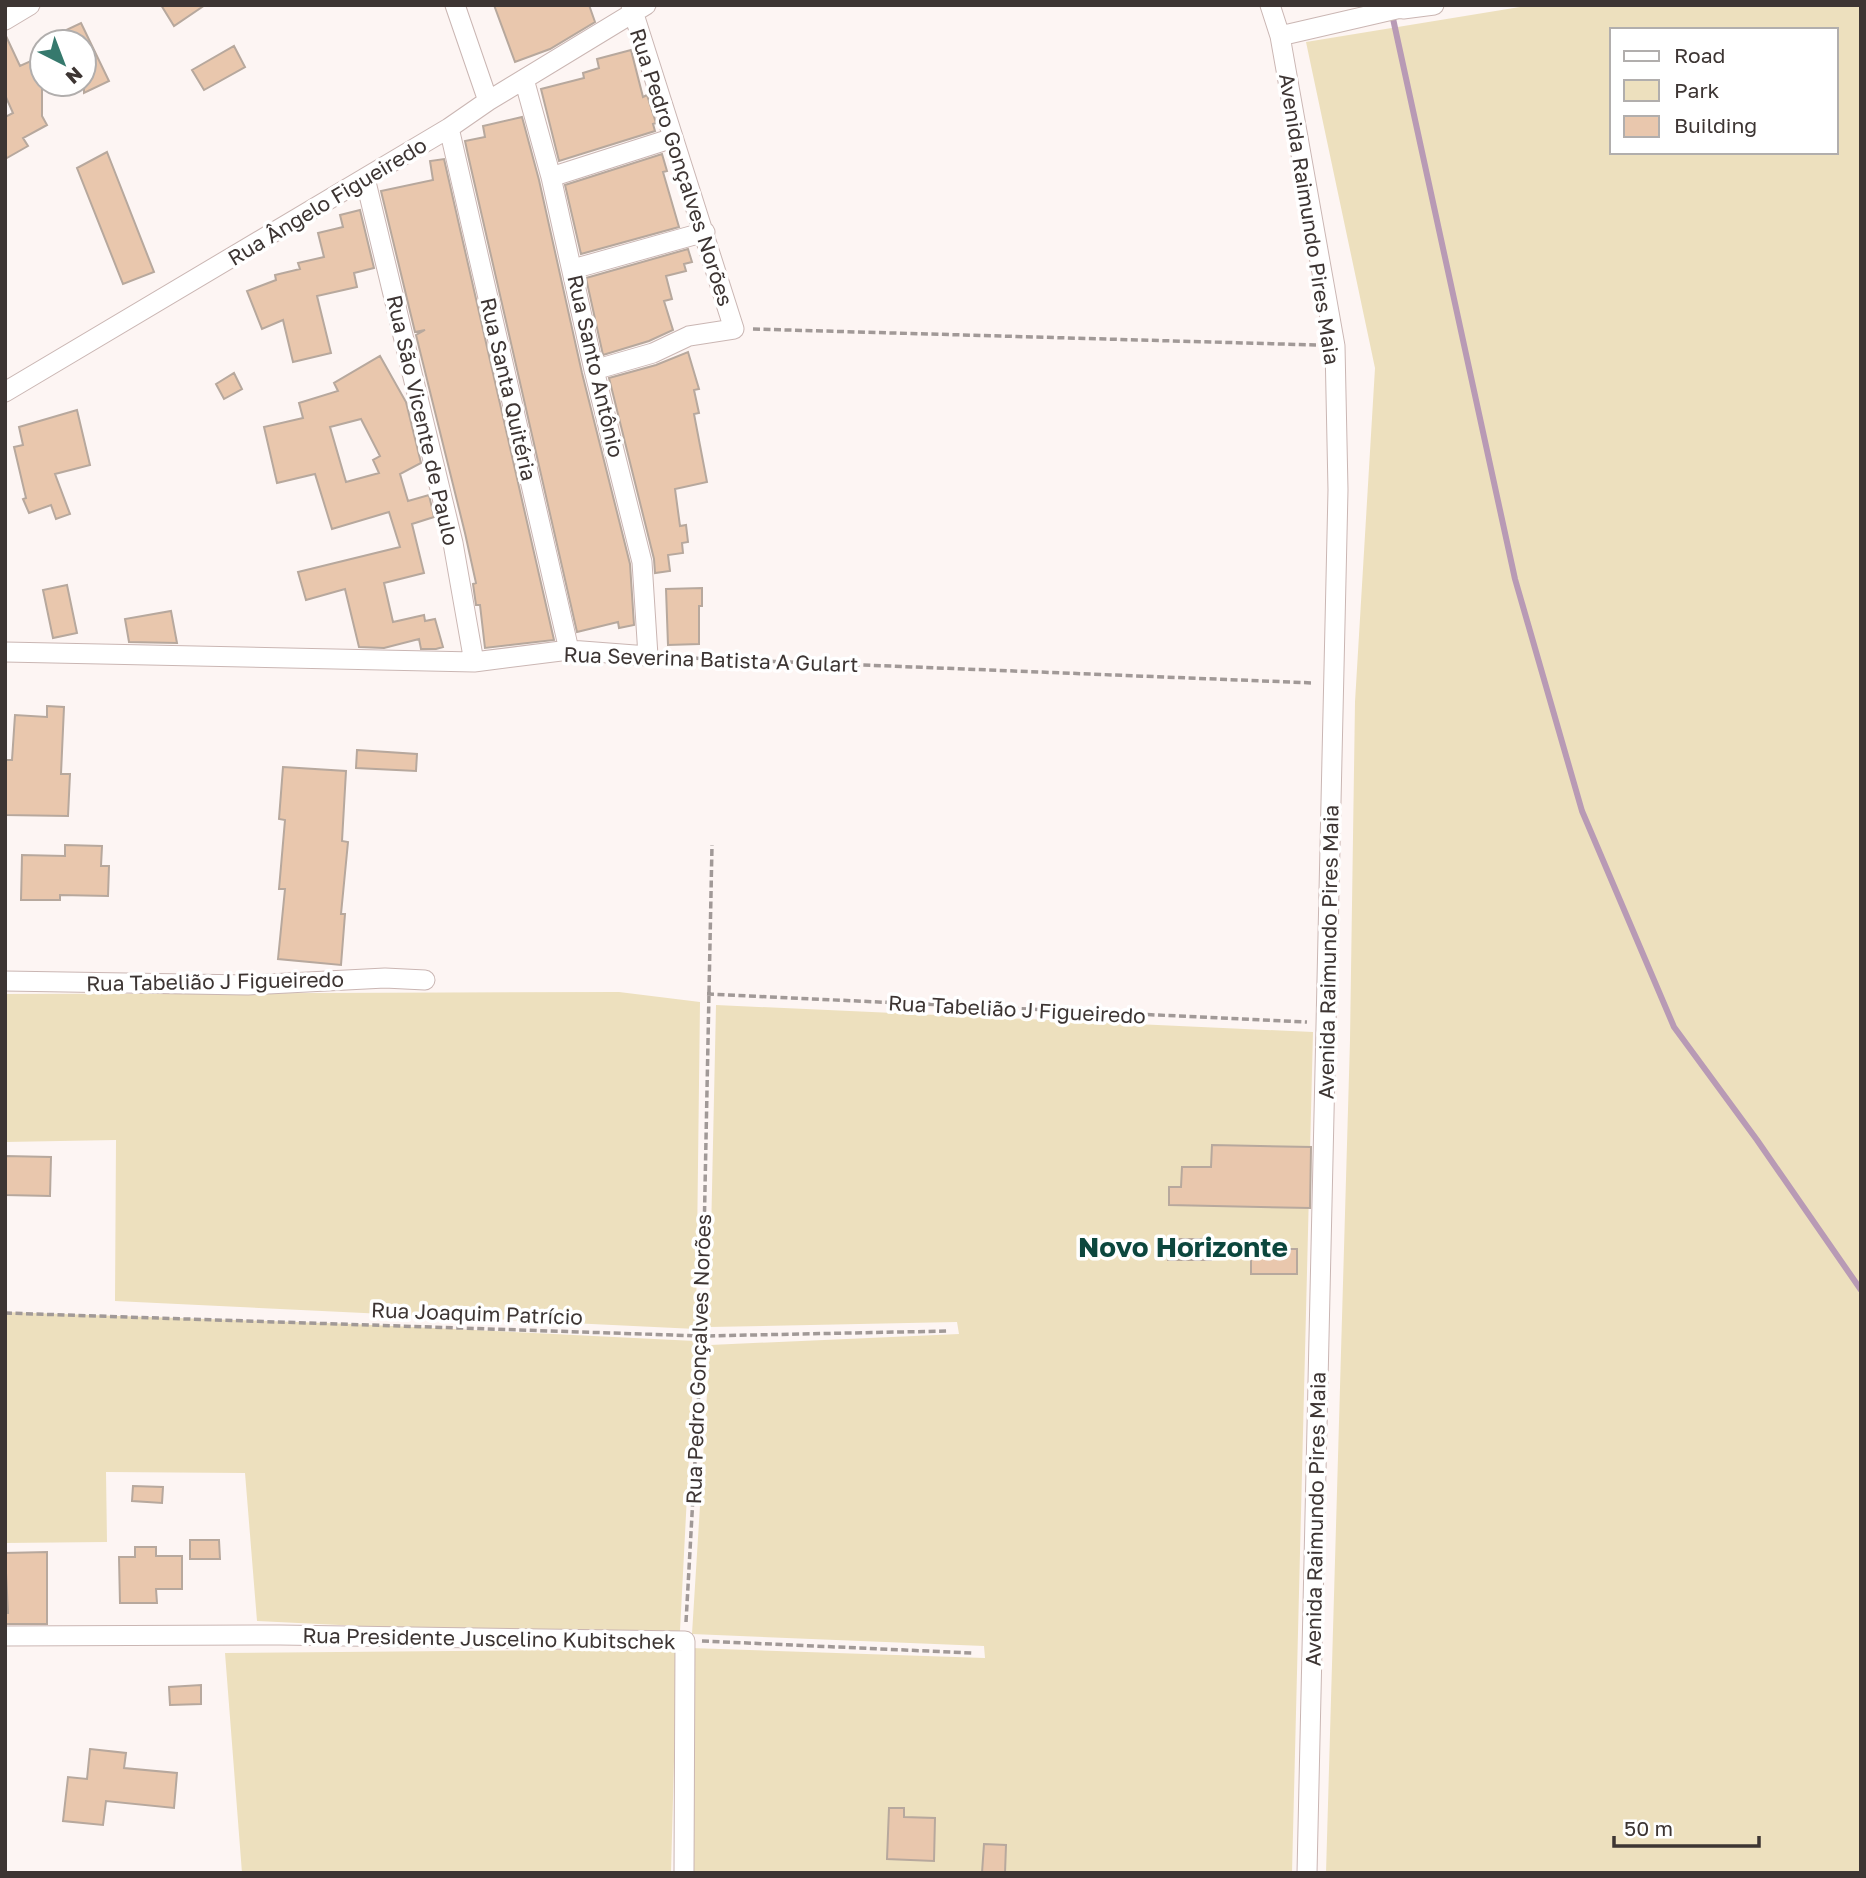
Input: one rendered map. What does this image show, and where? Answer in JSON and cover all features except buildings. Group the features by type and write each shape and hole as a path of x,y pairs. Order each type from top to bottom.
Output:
{"street":[{"path":"5,20 30,5"},
{"path":"455,5 488,101"},
{"path":"1270,5 1280,36 1414,5"},
{"path":"1392,11 1434,5"},
{"name":"Rua Ângelo Figueiredo","path":"5,392 449,128 637,8"},
{"name":"Rua Pedro Gonçalves Norões","path":"637,8 673,138 734,328"},
{"name":"Avenida Raimundo Pires Maia","path":"1280,36 1335,345 1338,490 1307,1873"},
{"name":"Rua Santo Antônio","path":"524,79 551,177 594,370 642,562 648,656"},
{"name":"Rua Santa Quitéria","path":"449,128 569,650"},
{"path":"551,177 673,138"},
{"name":"Rua São Vicente de Paulo","path":"365,178 453,543 474,662"},
{"path":"573,270 705,232"},
{"path":"594,370 653,353 689,336 734,328"},
{"name":"Rua Severina Batista A Gulart","path":"5,652 474,662 569,650 648,656"},
{"name":"Rua Tabelião J Figueiredo","path":"5,981 248,985 385,978 425,980"},
{"name":"Rua Presidente Juscelino Kubitschek","path":"5,1636 280,1635 685,1641"},
{"path":"684,1873 685,1641"}],"path":[{"path":"734,328 1335,345"},
{"name":"Rua Severina Batista A Gulart","path":"648,656 1334,684"},
{"name":"Rua Pedro Gonçalves Norões","path":"685,1641 702,1336 712,845"},
{"name":"Rua Tabelião J Figueiredo","path":"707,995 1327,1023"},
{"name":"Rua Joaquim Patrício","path":"5,1313 702,1336 949,1331"},
{"name":"Rua Presidente Juscelino Kubitschek","path":"685,1641 972,1653"}],"green space":[{"path":"1532,5 1861,5 1861,1873 1326,1873 1350,1040 1355,702 1375,368 1306,42"},
{"path":"619,992 700,1002 696,1329 115,1301 116,1140 5,1142 5,994"},
{"path":"716,1005 1313,1032 1292,1873 687,1873 691,1648 985,1658 984,1646 692,1634 710,1345 959,1334 957,1322 709,1327"},
{"path":"5,1312 352,1324 695,1341 680,1631 528,1634 257,1621 245,1473 106,1472 107,1542 5,1543"},
{"path":"677,1649 671,1873 242,1873 225,1653"}],"waterway":[{"path":"1392,14 1515,579 1582,811 1674,1027 1757,1140 1861,1290"}],"district":[{"name":"Novo Horizonte","path":"1183,1246"}]}
